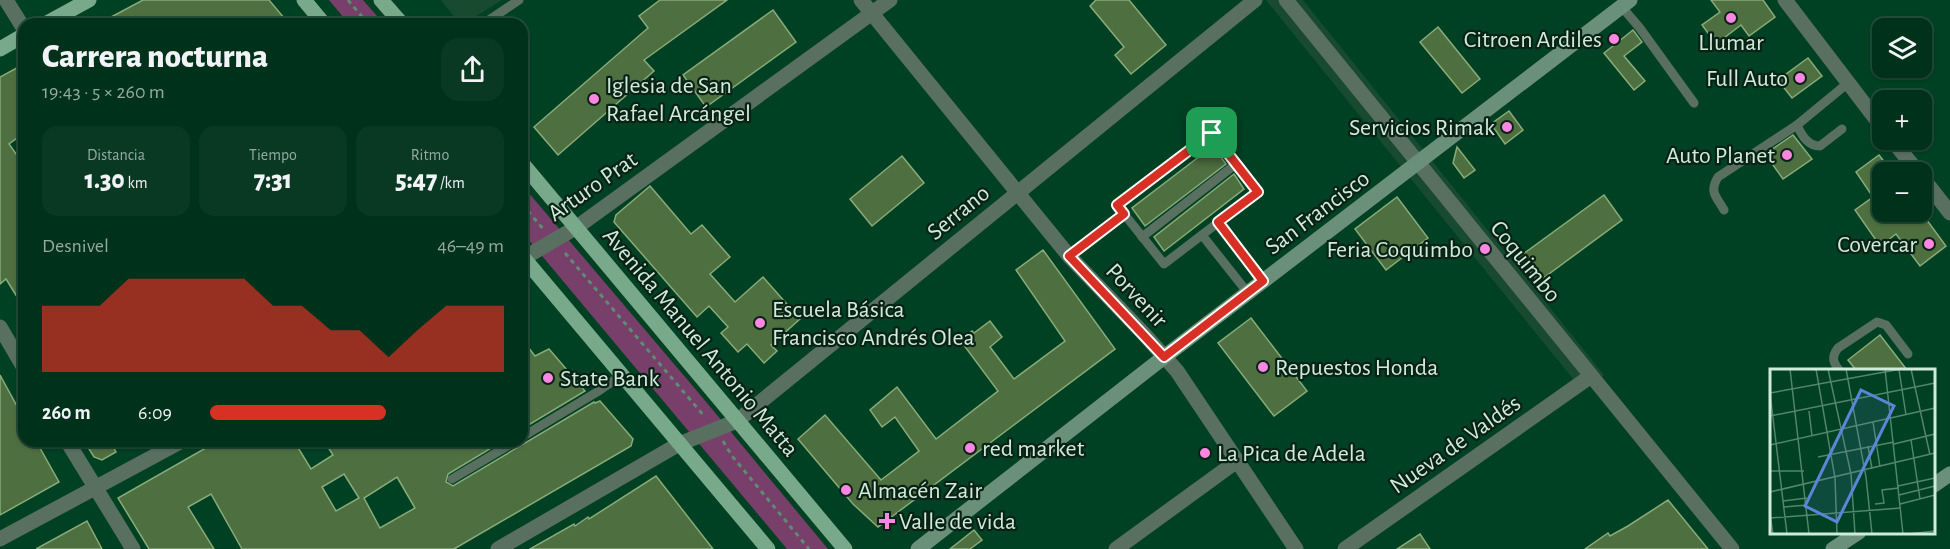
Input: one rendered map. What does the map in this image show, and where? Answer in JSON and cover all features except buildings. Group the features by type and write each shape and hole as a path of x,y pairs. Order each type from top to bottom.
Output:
{"main road":[{"path":"56,18 89,0"},
{"path":"304,0 319,18"},
{"path":"381,0 397,18"},
{"name":"San Francisco","path":"918,549 1164,357 1626,3"},
{"path":"0,49 18,38"},
{"name":"Avenida Manuel Antonio Matta","path":"528,171 845,549"},
{"path":"528,265 768,549"},
{"path":"1935,484 1950,474"},
{"path":"1833,549 1856,534"}],"street":[{"path":"6,0 18,19"},
{"name":"Porvenir","path":"861,0 1069,256 1177,371 1296,549"},
{"name":"Arturo Prat","path":"528,255 576,227 890,0"},
{"name":"Serrano","path":"498,549 679,444 737,420 1255,0"},
{"name":"Coquimbo","path":"1286,0 1732,549"},
{"path":"1785,0 1872,114"},
{"path":"1900,150 1910,162"},
{"path":"1932,190 1950,213"},
{"path":"0,327 18,358"},
{"name":"Nueva de Valdés","path":"1345,549 1591,376"},
{"path":"71,447 133,549"},
{"path":"0,539 171,447"},
{"path":"1116,549 1237,460"}],"lane":[{"path":"492,18 519,0"},
{"path":"1626,3 1639,27 1694,103"},
{"path":"1724,210 1714,193 1713,186 1718,177 1797,125 1848,83"},
{"path":"1797,125 1805,139 1814,146 1820,146 1842,129"},
{"path":"1212,133 1258,192 1164,264 1124,214 1117,205 1212,133"},
{"path":"1142,237 1236,164"},
{"path":"1069,256 1124,214"},
{"path":"1218,222 1263,281"},
{"path":"1202,235 1248,293"},
{"path":"1838,369 1833,362 1838,348 1877,322 1886,324 1908,354"},
{"path":"528,434 589,398 622,375"},
{"path":"452,479 506,447"}],"path":[{"path":"348,0 363,18"},
{"path":"528,211 715,429 732,456 809,549"}],"shaded area":[{"path":"329,0 363,0 379,18 344,18"},
{"path":"441,0 502,0 474,18 455,18"},
{"name":"Feria Coquimbo","path":"1266,0 1303,0 1604,375 1582,390"},
{"path":"528,192 828,549 787,549 528,239"}],"place":[{"name":"Llumar","path":"1731,18"},
{"name":"Citroen Ardiles","path":"1614,39"},
{"name":"Full Auto","path":"1800,78"},
{"name":"Iglesia de San Rafael Arcángel","path":"594,99"},
{"name":"Servicios Rimak","path":"1507,127"},
{"name":"Auto Planet","path":"1787,155"},
{"name":"Covercar","path":"1929,244"},
{"name":"Feria Coquimbo","path":"1485,249"},
{"name":"Escuela Básica Francisco Andrés Olea","path":"760,323"},
{"name":"Repuestos Honda","path":"1263,367"},
{"name":"State Bank","path":"548,378"},
{"name":"red market","path":"970,448"},
{"name":"La Pica de Adela","path":"1205,453"},
{"name":"Almacén Zair","path":"846,490"},
{"name":"Valle de vida","path":"887,521"}],"route":[{"path":"1212,133 1258,192 1218,222 1263,281 1164,357 1069,256 1124,214 1117,205 1212,133"}]}
